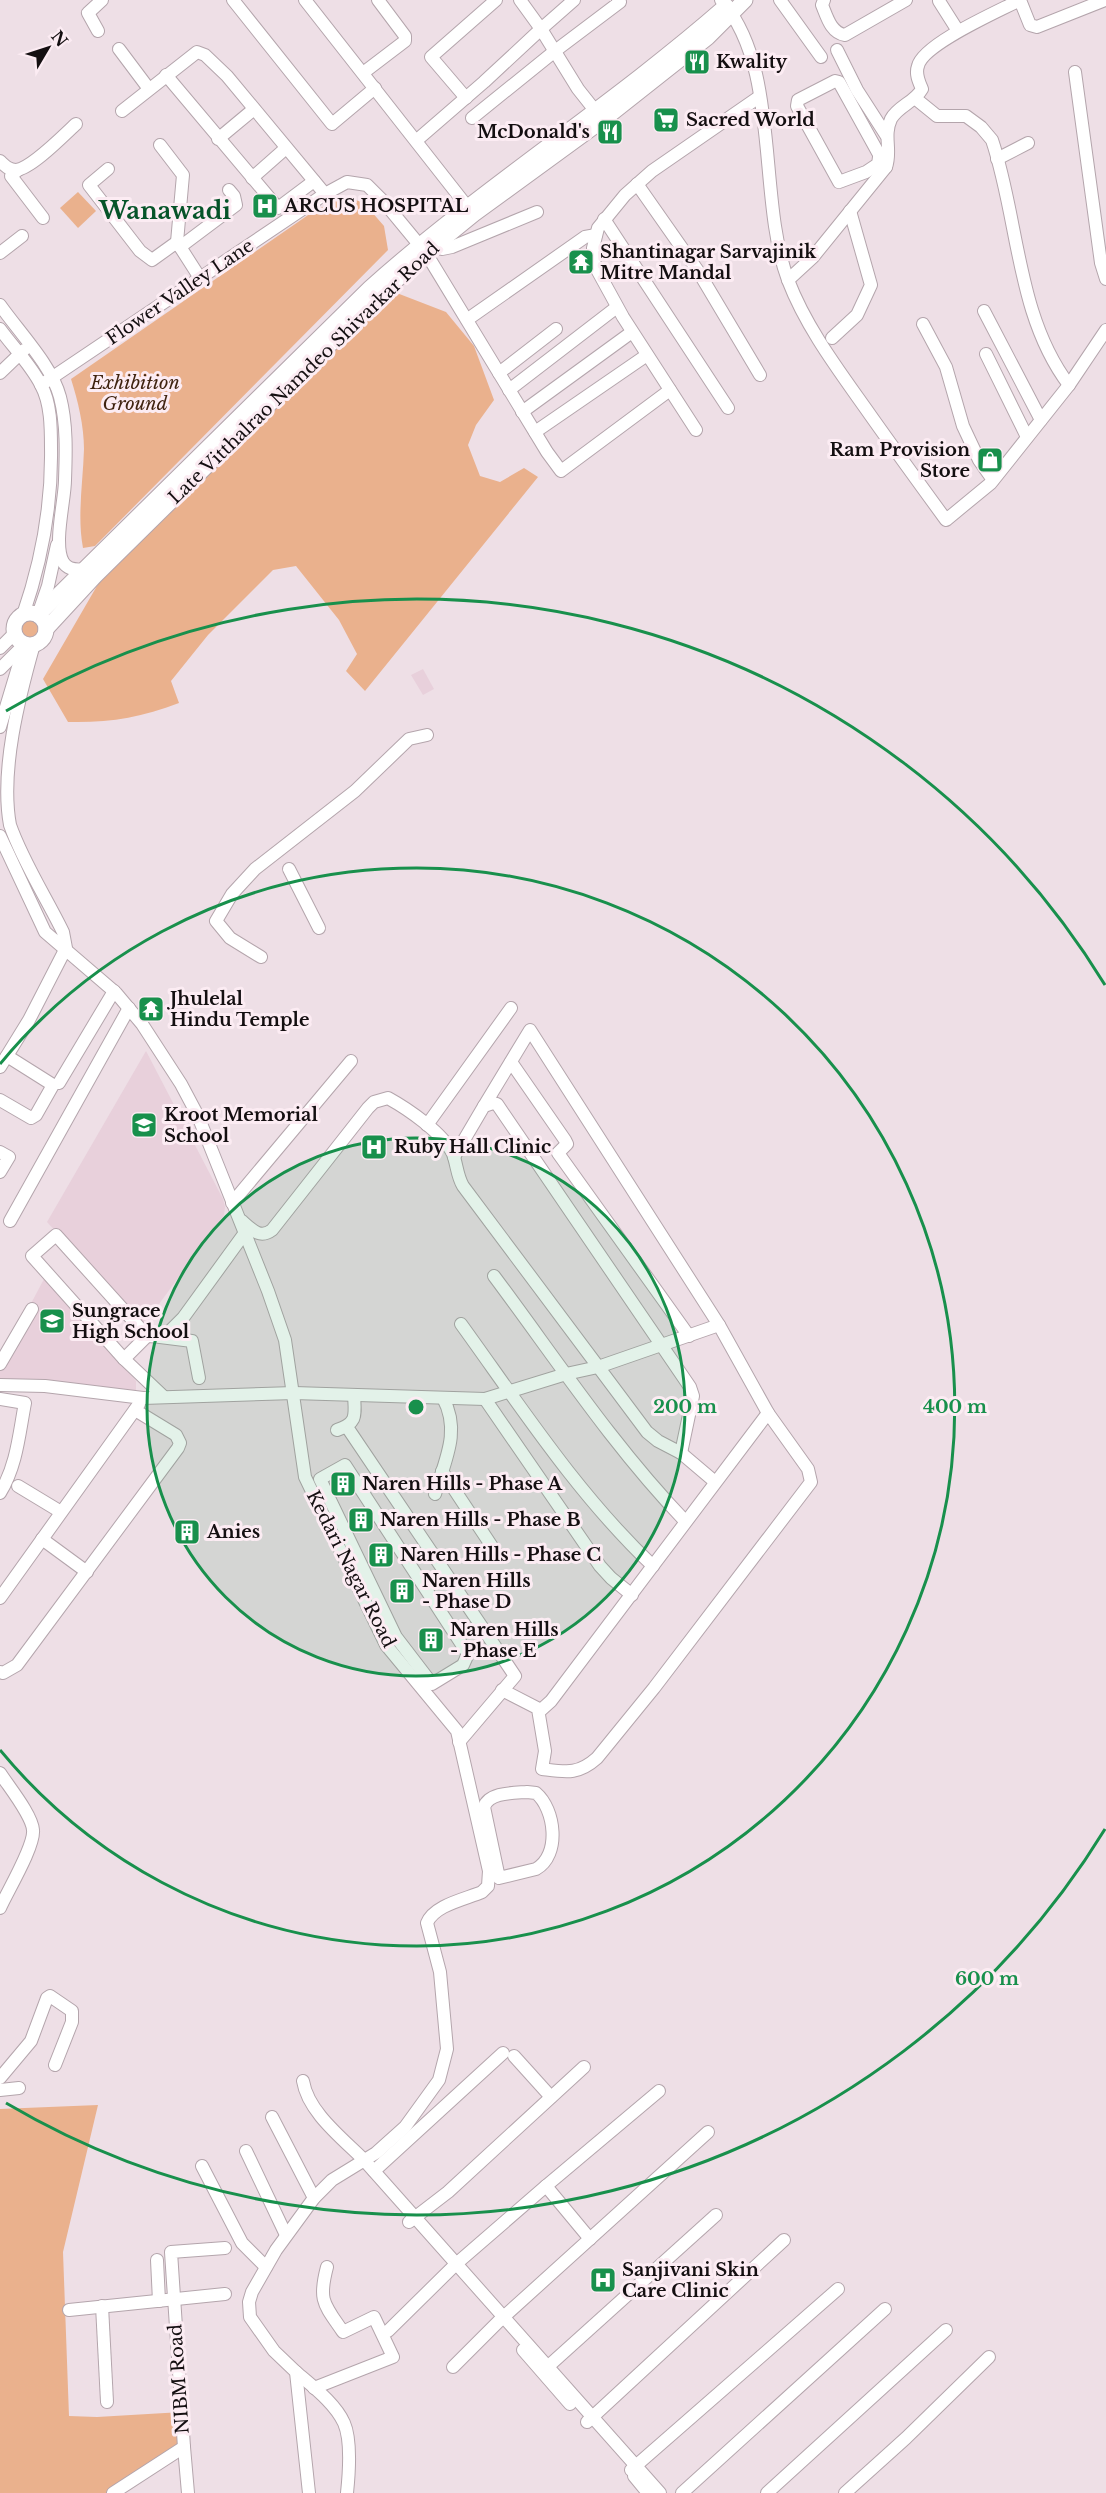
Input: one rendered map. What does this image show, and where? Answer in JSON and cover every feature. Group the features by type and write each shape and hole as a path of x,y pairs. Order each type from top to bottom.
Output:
{"main road":[{"name":"Late Vitthalrao Namdeo Shivarkar Road","path":"46,629 103,567 427,247 470,210 710,35 728,5 745,0"},
{"name":"Late Vitthalrao Namdeo Shivarkar Road","path":"30,615 83,570 370,288 427,247"},
{"path":"30,615 45,624 43,639 25,640 16,623 30,615"}],"street":[{"path":"98,31 88,13 102,0"},
{"path":"233,0 332,124 375,88"},
{"path":"306,0 470,210"},
{"path":"363,73 405,41 405,36 378,0"},
{"path":"466,98 431,57 496,0"},
{"path":"520,0 578,89 599,116"},
{"path":"417,140 574,0"},
{"path":"472,118 620,2 618,0"},
{"path":"780,0 821,57"},
{"path":"824,0 822,5 831,24 839,34 845,35 906,0"},
{"path":"886,135 892,117 916,99 922,89 917,74 918,64 926,55 958,32 1020,0 1030,25 1037,27 1106,0"},
{"path":"939,1 958,32"},
{"path":"728,5 752,61 759,97 775,224 788,280 825,352 945,520 993,480 1069,385 1106,330"},
{"path":"119,49 149,89"},
{"path":"837,50 857,90 886,135 889,158 883,162 878,164 866,172 842,182 836,180 797,106 798,100 836,81 839,82 883,162"},
{"path":"122,111 197,52 205,55 254,109 325,194"},
{"path":"1075,72 1101,263 1106,279"},
{"path":"166,75 278,208 314,181"},
{"path":"696,430 617,307 595,267 593,248 596,235 604,219 625,195 759,97"},
{"path":"916,99 937,116 966,116 981,127 992,140 1032,309 1046,348 1069,385"},
{"path":"218,139 254,109"},
{"path":"43,218 11,176 76,124"},
{"path":"997,159 1028,143"},
{"path":"160,145 183,175 179,244 200,278"},
{"path":"252,178 286,148"},
{"path":"0,161 8,169 18,170"},
{"path":"788,280 813,257 850,211 883,162"},
{"path":"108,169 89,185 140,251 152,260 236,206 234,196 229,190"},
{"name":"Flower Valley Lane","path":"41,385 54,379 200,278 325,194 347,182 367,184 427,247 522,412 561,471 670,390"},
{"path":"638,184 698,272 760,375"},
{"path":"832,338 857,315 871,285 850,211"},
{"path":"427,247 442,249 452,247 537,212"},
{"path":"604,219 728,408"},
{"path":"0,243 20,233 0,253"},
{"path":"468,319 585,237 596,235"},
{"path":"0,305 54,379 60,398 65,428 65,481 60,554 64,563 70,568 83,570"},
{"path":"509,390 617,307"},
{"path":"984,311 1041,420"},
{"path":"923,324 946,368 963,426 979,460 993,480"},
{"path":"0,329 41,385 51,428 51,480 46,532 30,615"},
{"path":"499,373 556,329"},
{"path":"522,412 632,332"},
{"path":"0,373 30,346"},
{"path":"986,354 1027,437"},
{"path":"535,432 647,355"},
{"path":"30,615 48,586 60,532"},
{"path":"0,648 25,640"},
{"path":"0,669 25,640"},
{"path":"1,716 25,640"},
{"path":"0,1101 31,1118 36,1115 53,1085 3,1062 66,948 63,932 10,823 4,797 5,773 25,640"},
{"path":"261,957 230,938 216,921 232,894 255,869 355,790 409,739 427,735"},
{"name":"Kedari Nagar Road","path":"0,836 45,932 114,991 129,1008 181,1084 198,1116 285,1340 305,1477 386,1645 452,1722 490,1854 488,1886 482,1892 439,1910 430,1916 427,1923 440,1972 447,2049 439,2080 405,2127 376,2153 332,2180 314,2198 286,2235 252,2292 249,2302 250,2317 274,2351 314,2388 344,2424 349,2470 347,2493"},
{"path":"289,870 319,928"},
{"path":"59,1083 114,991"},
{"path":"10,1221 129,1008"},
{"path":"427,1125 511,1008"},
{"path":"454,1157 530,1030 719,1324 768,1413 808,1469 811,1482 654,1688 587,1768 572,1772 542,1768 545,1751 538,1709"},
{"path":"232,1203 351,1061"},
{"path":"510,1062 565,1140 567,1144 558,1153 689,1336"},
{"path":"239,1219 260,1235 266,1235 374,1102 388,1098 403,1106 448,1146 463,1186 647,1432 681,1453 714,1481"},
{"path":"484,1106 497,1104 692,1392 681,1453"},
{"path":"0,1152 9,1156 0,1172"},
{"path":"124,1359 153,1337 164,1337 183,1318 244,1234"},
{"path":"164,1397 124,1359 32,1256 56,1235 153,1337 192,1341 199,1378"},
{"path":"494,1276 644,1479 685,1521"},
{"path":"0,1364 32,1309"},
{"path":"461,1324 582,1490 621,1535 653,1566"},
{"path":"0,1385 45,1386 143,1398 294,1393 485,1399 661,1347 719,1324"},
{"path":"354,1395 355,1417 342,1428 515,1676 459,1742"},
{"path":"0,1598 143,1398"},
{"path":"435,1494 453,1425 452,1417 443,1398"},
{"path":"0,1399 25,1403 18,1449 9,1479 0,1493"},
{"path":"485,1399 600,1566 632,1594"},
{"path":"0,1672 3,1673 18,1665 178,1448 180,1443 176,1435 135,1410"},
{"path":"502,1690 538,1709 543,1709 551,1701 714,1481 768,1413"},
{"path":"345,1465 468,1654 463,1665 432,1684 396,1637 353,1547 320,1479 345,1465"},
{"path":"442,1471 495,1551"},
{"path":"18,1486 62,1512"},
{"path":"42,1539 87,1572"},
{"path":"341,1553 353,1547"},
{"path":"0,1773 30,1820 33,1831 31,1843 0,1907"},
{"path":"536,1793 546,1806 552,1831 550,1854 546,1861 536,1869 499,1878 490,1854 485,1802 508,1794 536,1793"},
{"path":"0,2078 31,2041 47,1998 50,1996 72,2011 72,2022 55,2064"},
{"path":"374,2171 508,2054 550,2097"},
{"path":"412,2220 448,2192 584,2067"},
{"path":"303,2081 305,2091 315,2108 412,2220 633,2469 660,2493"},
{"path":"0,2090 19,2088"},
{"path":"388,2331 453,2266 659,2091"},
{"path":"272,2117 314,2198"},
{"path":"453,2367 501,2320 708,2132"},
{"path":"246,2151 286,2235"},
{"path":"361,2161 374,2171 412,2220"},
{"path":"202,2166 242,2244 266,2267"},
{"path":"546,2186 590,2239"},
{"path":"545,2369 716,2215"},
{"path":"590,2420 784,2240"},
{"name":"NIBM Road","path":"113,2493 184,2447 171,2252 225,2248"},
{"path":"157,2260 159,2301"},
{"path":"314,2388 393,2357 374,2317 343,2332 323,2303 322,2286 327,2267"},
{"path":"633,2469 838,2289"},
{"path":"69,2310 225,2294"},
{"path":"102,2306 107,2402"},
{"path":"682,2493 885,2309"},
{"path":"767,2493 945,2330"},
{"path":"845,2493 906,2438 989,2357"},
{"path":"296,2372 309,2493"},
{"path":"184,2447 188,2493"},
{"path":"633,2469 648,2493"}],"shaded area":[{"path":"423,669 434,689 423,695 411,675"},
{"name":"Kroot Memorial School","path":"146,1051 223,1199 225,1207 224,1215 143,1326 47,1222"},
{"name":"Sungrace High School","path":"44,1279 136,1381 136,1391 0,1383 0,1362"}],"green space":[{"path":"78,192 96,211 78,228 60,208"},
{"name":"Exhibition Ground","path":"345,196 364,203 384,226 388,250 95,546 83,548 80,511 84,440 71,379 311,213"},
{"path":"389,290 446,312 474,346 494,400 476,425 468,445 480,476 500,482 524,468 538,477 365,691 346,671 357,654 339,620 296,566 273,570 208,635 171,681 179,703 124,719 68,722 43,679 101,579"},
{"path":"42,608 40,638 17,651 19,622"},
{"path":"98,2105 63,2252 69,2416 97,2417 182,2412 184,2447 108,2493 0,2493 0,2109"}],"place":[{"name":"Kwality","path":"697,62"},
{"name":"Sacred World","path":"666,120"},
{"name":"McDonald's","path":"610,132"},
{"name":"ARCUS HOSPITAL","path":"265,206"},
{"name":"Shantinagar Sarvajinik Mitre Mandal","path":"581,262"},
{"name":"Ram Provision Store","path":"990,460"},
{"name":"Jhulelal Hindu Temple","path":"151,1009"},
{"name":"Kroot Memorial School","path":"144,1125"},
{"name":"Ruby Hall Clinic","path":"374,1147"},
{"name":"Sungrace High School","path":"52,1321"},
{"name":"Naren Hills - Phase A","path":"343,1484"},
{"name":"Naren Hills - Phase B","path":"361,1520"},
{"name":"Anies","path":"187,1532"},
{"name":"Naren Hills - Phase C","path":"381,1555"},
{"name":"Naren Hills - Phase D","path":"402,1591"},
{"name":"Naren Hills - Phase E","path":"431,1640"},
{"name":"Sanjivani Skin Care Clinic","path":"603,2280"}],"district":[{"name":"Wanawadi","path":"165,211"}]}
